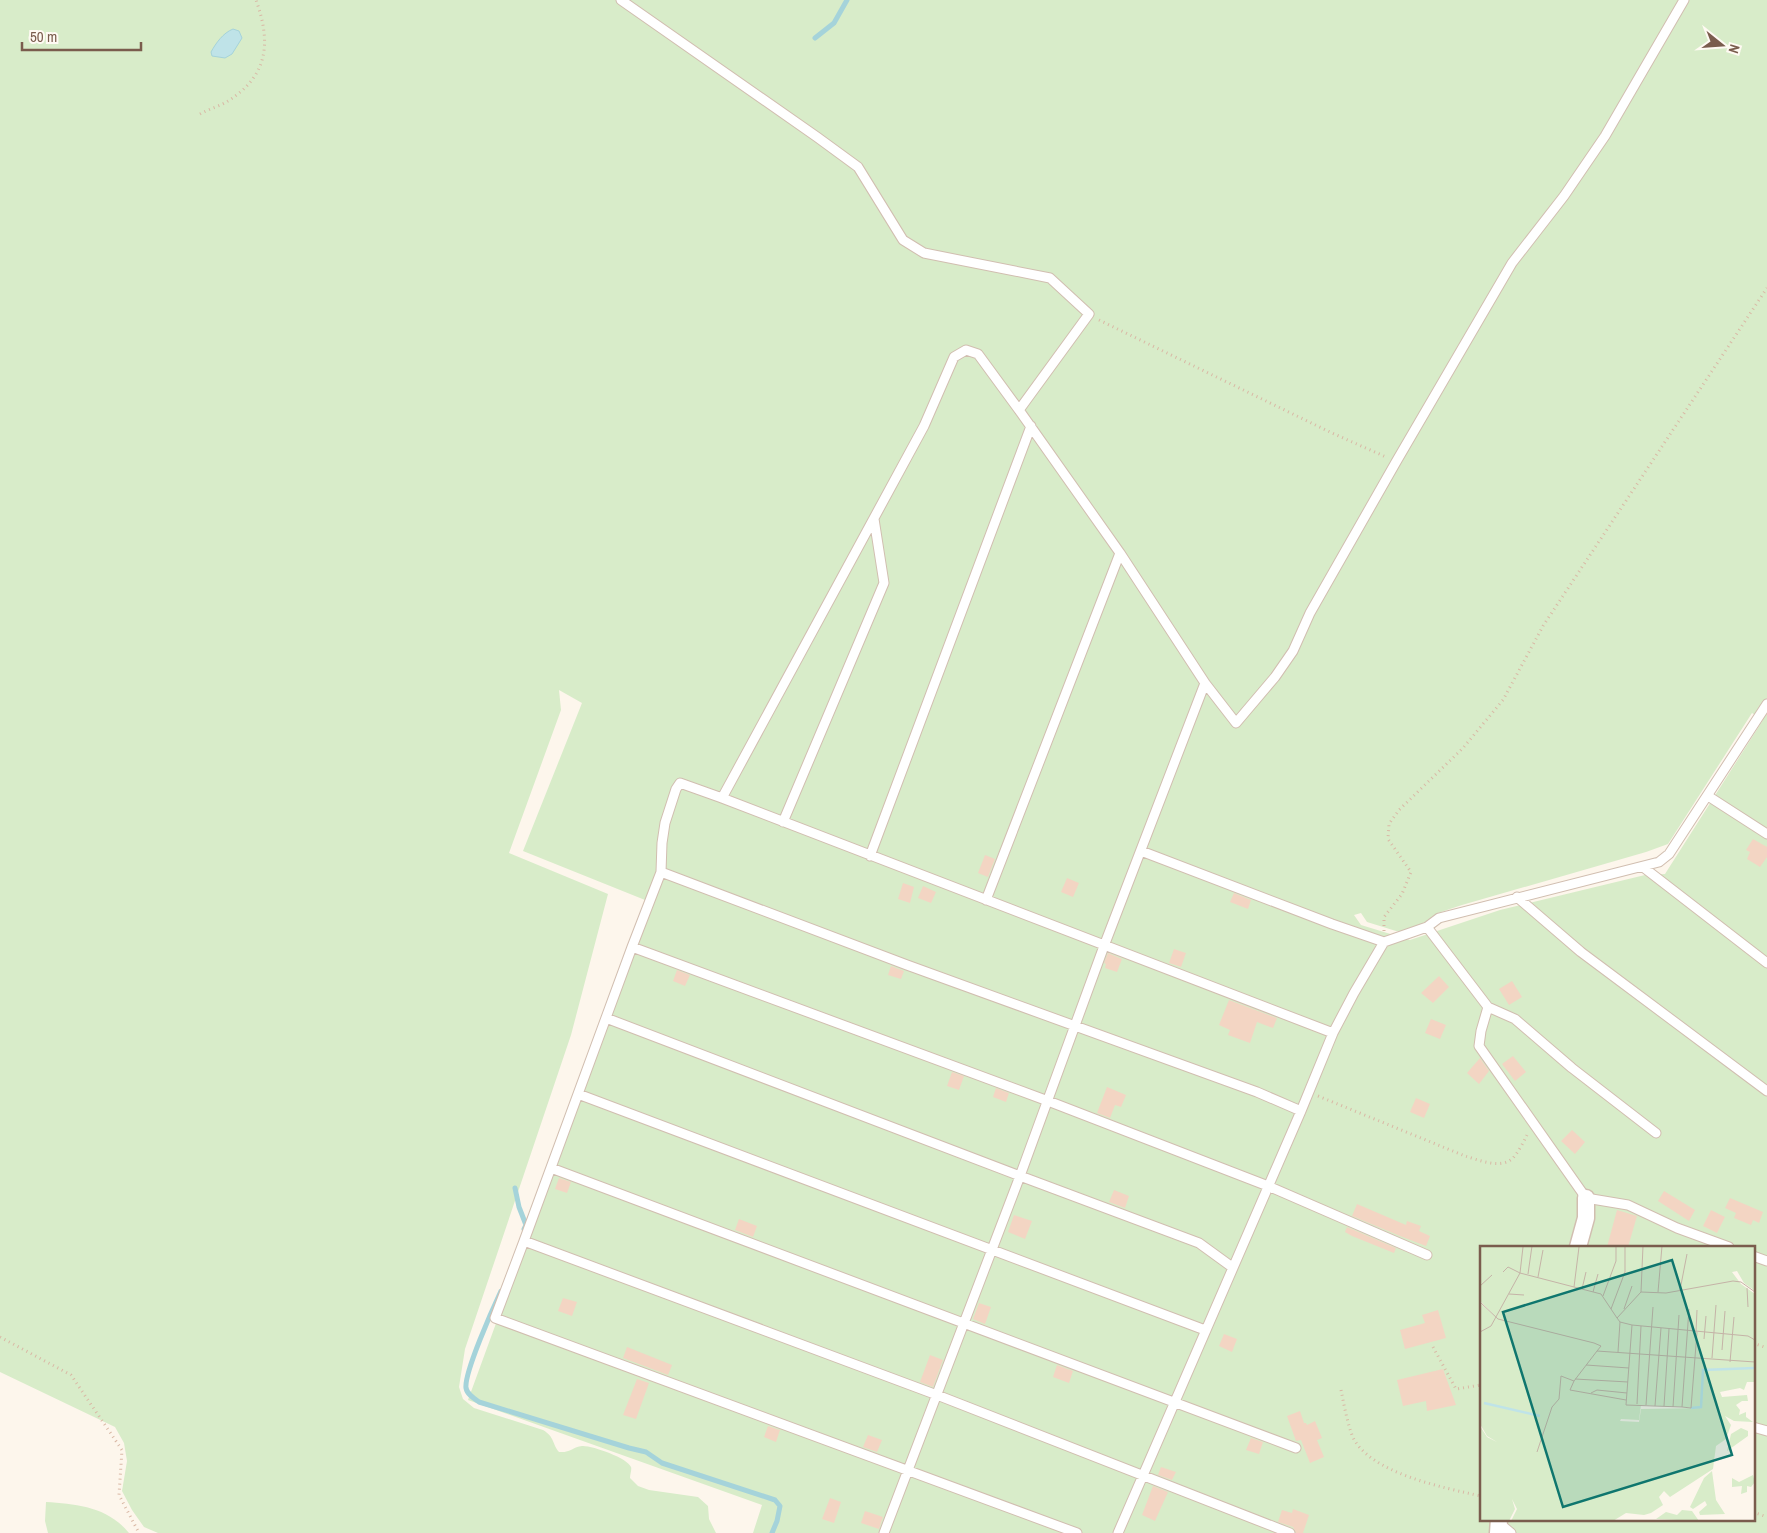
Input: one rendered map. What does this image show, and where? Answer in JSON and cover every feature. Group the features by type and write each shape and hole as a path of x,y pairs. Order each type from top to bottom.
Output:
{"street":[{"path":"1578,1246 1586,1218 1586,1198"}],"lane":[{"path":"620,0 858,167 903,240 924,253 1050,278 1089,314 1020,410"},
{"path":"722,798 924,426 954,357 966,350 978,354 1020,410 1120,554 1205,683 1236,723 1275,677 1293,651 1310,613 1512,263 1564,196 1605,136 1684,0"},
{"path":"870,856 1031,426"},
{"path":"783,822 884,582 874,519"},
{"path":"986,900 1120,554"},
{"path":"884,1533 1020,1176 1104,946 1205,683"},
{"path":"1141,852 1384,942 1427,927 1439,918 1659,862 1670,854 1765,710"},
{"path":"1077,1533 946,1484 907,1472 495,1318 661,872 665,823 676,789 680,783 722,798 1333,1033"},
{"path":"1708,796 1767,834"},
{"path":"1643,866 1767,963"},
{"path":"661,872 907,965 1257,1092 1301,1111"},
{"path":"1517,897 1581,952 1767,1091"},
{"path":"1427,927 1488,1007 1515,1019 1572,1068 1656,1133"},
{"path":"1118,1533 1333,1033 1384,942"},
{"path":"632,946 1048,1101 1268,1186 1426,1255"},
{"path":"1488,1007 1480,1031 1479,1046 1586,1198 1628,1206 1677,1228 1726,1246"},
{"path":"606,1018 1020,1176 1199,1242 1232,1267"},
{"path":"578,1094 1205,1330"},
{"path":"551,1168 1296,1448"},
{"path":"524,1241 937,1395 1290,1533"},
{"path":"1754,1256 1767,1261"},
{"path":"1754,1427 1767,1431"}],"path":[{"path":"200,114 228,100 251,83 261,67 266,45 256,0"},
{"path":"1384,942 1384,916 1402,894 1411,872 1388,839 1389,824 1399,810 1463,748 1503,700 1543,626 1767,288"},
{"path":"1089,314 1111,327 1199,370 1396,462"},
{"path":"1309,1092 1466,1156 1500,1164 1513,1158 1534,1124"},
{"path":"0,1337 71,1374 122,1450 119,1495 139,1533"},
{"path":"1754,1344 1767,1348"},
{"path":"1433,1347 1456,1389 1480,1385"},
{"path":"1341,1390 1352,1436 1366,1456 1418,1481 1480,1496"},
{"path":"1754,1512 1767,1517"}],"green space":[{"path":"0,0 1767,0 1767,1533 753,1533 762,1505 468,1400 650,902 523,851 582,703 559,690 561,710 509,853 608,894 571,1035 465,1349 459,1387 463,1399 474,1408 543,1430 550,1435 559,1452 566,1452 582,1446 601,1450 617,1456 628,1463 631,1468 630,1478 638,1486 649,1490 698,1497 708,1506 709,1519 716,1533 158,1533 144,1527 122,1491 127,1461 124,1443 115,1427 0,1372","holes":["1752,713 1763,720 1665,874 1645,875 1500,910 1410,940 1361,925 1354,915 1361,913 1367,922 1396,931 1406,932 1421,927 1438,913 1668,844"]},
{"path":"46,1502 69,1504 102,1512 121,1524 129,1533 48,1533 45,1521"}],"water":[{"path":"233,29 239,31 242,38 232,54 225,58 212,56 211,52 218,42 226,33"}],"building":[{"path":"1753,839 1767,847 1767,857 1760,867 1747,859 1750,852 1746,850"},
{"path":"985,855 995,859 988,877 978,873"},
{"path":"1067,878 1079,883 1073,897 1061,892"},
{"path":"903,883 914,887 910,903 898,899"},
{"path":"923,886 936,892 931,903 918,898"},
{"path":"1234,893 1251,900 1248,909 1230,902"},
{"path":"1174,949 1186,953 1181,967 1169,963"},
{"path":"1108,953 1122,959 1117,972 1105,968 1106,964 1104,963"},
{"path":"891,966 904,971 901,979 888,975"},
{"path":"677,970 690,975 685,986 673,981"},
{"path":"1439,976 1449,987 1433,1003 1421,993"},
{"path":"1512,981 1522,997 1509,1005 1499,989"},
{"path":"1229,1000 1277,1018 1273,1028 1257,1022 1250,1043 1228,1035 1230,1030 1219,1025"},
{"path":"1431,1019 1446,1025 1440,1039 1425,1033"},
{"path":"1513,1056 1526,1072 1515,1081 1502,1064"},
{"path":"1480,1058 1489,1071 1479,1084 1467,1073"},
{"path":"952,1072 964,1076 959,1090 947,1086"},
{"path":"1107,1087 1126,1095 1121,1107 1115,1105 1110,1118 1097,1113"},
{"path":"996,1088 1009,1093 1006,1102 993,1097"},
{"path":"1416,1098 1430,1104 1424,1118 1410,1112"},
{"path":"1572,1130 1585,1142 1575,1154 1561,1141"},
{"path":"559,1178 571,1182 567,1193 555,1189"},
{"path":"1114,1190 1129,1196 1125,1208 1109,1202"},
{"path":"1664,1191 1695,1210 1689,1221 1658,1201"},
{"path":"1730,1198 1763,1212 1759,1223 1753,1220 1751,1225 1734,1218 1736,1213 1725,1208"},
{"path":"1357,1204 1406,1225 1407,1221 1421,1226 1419,1231 1430,1236 1426,1246 1352,1216"},
{"path":"1617,1210 1637,1216 1628,1246 1607,1246"},
{"path":"1711,1210 1725,1217 1717,1233 1703,1226"},
{"path":"1014,1215 1032,1221 1025,1239 1008,1232"},
{"path":"739,1219 757,1226 753,1237 735,1230"},
{"path":"1347,1227 1396,1248 1394,1253 1352,1236 1345,1232"},
{"path":"563,1298 577,1302 572,1316 558,1311"},
{"path":"979,1303 991,1307 985,1324 973,1319"},
{"path":"1438,1310 1446,1338 1405,1349 1400,1330 1425,1323 1422,1315"},
{"path":"1224,1334 1237,1339 1232,1352 1219,1346"},
{"path":"627,1347 672,1365 668,1375 623,1358"},
{"path":"930,1355 943,1360 933,1387 920,1382"},
{"path":"1057,1365 1073,1371 1069,1383 1053,1377"},
{"path":"1443,1369 1456,1405 1427,1411 1426,1401 1403,1406 1397,1380"},
{"path":"637,1379 649,1383 636,1419 623,1415"},
{"path":"1300,1411 1304,1423 1307,1425 1315,1421 1322,1438 1317,1440 1324,1457 1310,1463 1301,1440 1296,1441 1287,1416"},
{"path":"768,1426 780,1430 776,1442 764,1437"},
{"path":"868,1435 882,1440 877,1452 863,1447"},
{"path":"1251,1438 1263,1442 1259,1454 1246,1450"},
{"path":"1161,1467 1176,1472 1172,1480 1158,1475"},
{"path":"1153,1486 1168,1492 1155,1521 1142,1515"},
{"path":"830,1498 841,1502 834,1523 822,1519"},
{"path":"1293,1509 1309,1515 1303,1533 1296,1533 1293,1527 1278,1522 1282,1510 1292,1513"},
{"path":"865,1511 883,1517 879,1529 861,1523"}],"waterway":[{"path":"815,38 834,23 847,0"},
{"path":"515,1188 519,1207 526,1225 524,1229"},
{"path":"501,1291 470,1369 466,1388 471,1396 479,1402 646,1452 662,1463 775,1500 780,1506 772,1533"}]}
